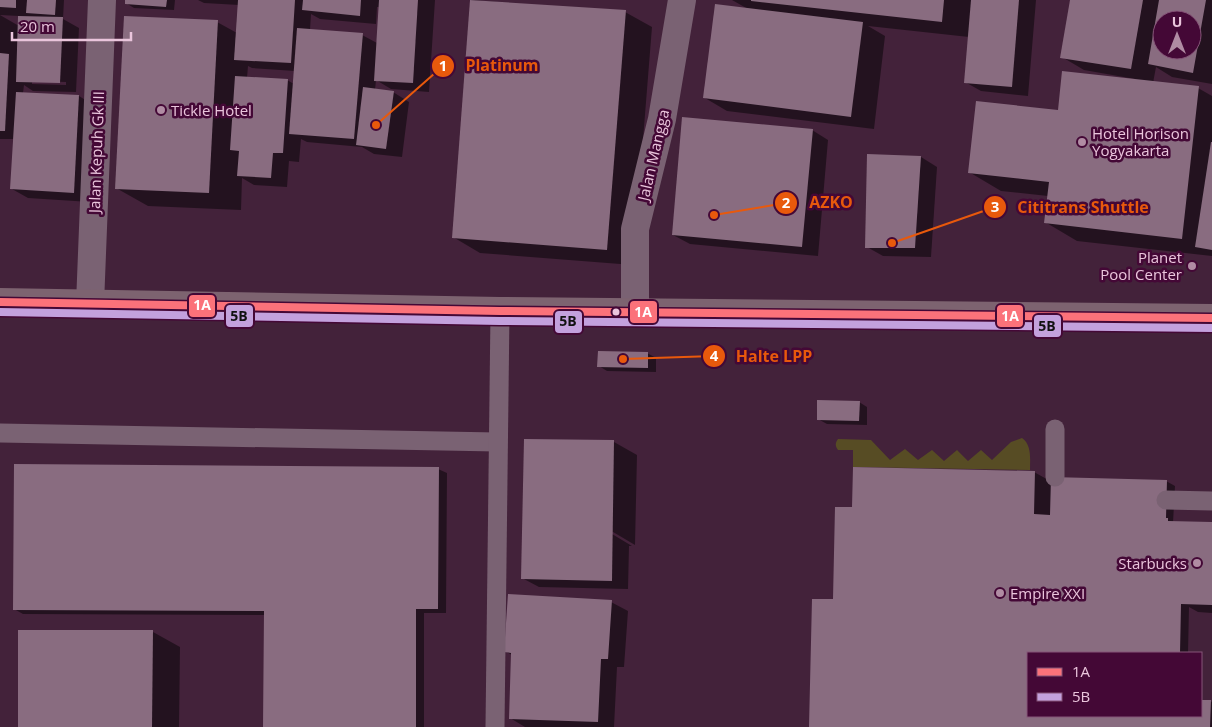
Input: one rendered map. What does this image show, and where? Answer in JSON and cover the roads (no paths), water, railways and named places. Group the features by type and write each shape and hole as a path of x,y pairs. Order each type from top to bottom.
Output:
{"main road":[{"path":"0,302 500,311 1212,318"}],"street":[{"name":"Jalan Kepuh Gk III","path":"90,304 102,0"},
{"name":"Jalan Mangga","path":"635,311 635,229 662,119 682,0"}],"lane":[{"path":"495,727 500,311"},
{"path":"1055,429 1055,477"},
{"path":"0,433 498,442"},
{"path":"1166,500 1212,501"}],"place":[{"name":"Tickle Hotel","path":"161,110"},
{"name":"Platinum","path":"376,125"},
{"name":"Hotel Horison Yogyakarta","path":"1082,142"},
{"name":"AZKO","path":"714,215"},
{"name":"Cititrans Shuttle","path":"892,243"},
{"name":"Planet Pool Center","path":"1192,266"},
{"name":"Halte LPP","path":"623,359"},
{"name":"Starbucks","path":"1197,563"},
{"name":"Empire XXI","path":"1000,593"}]}
